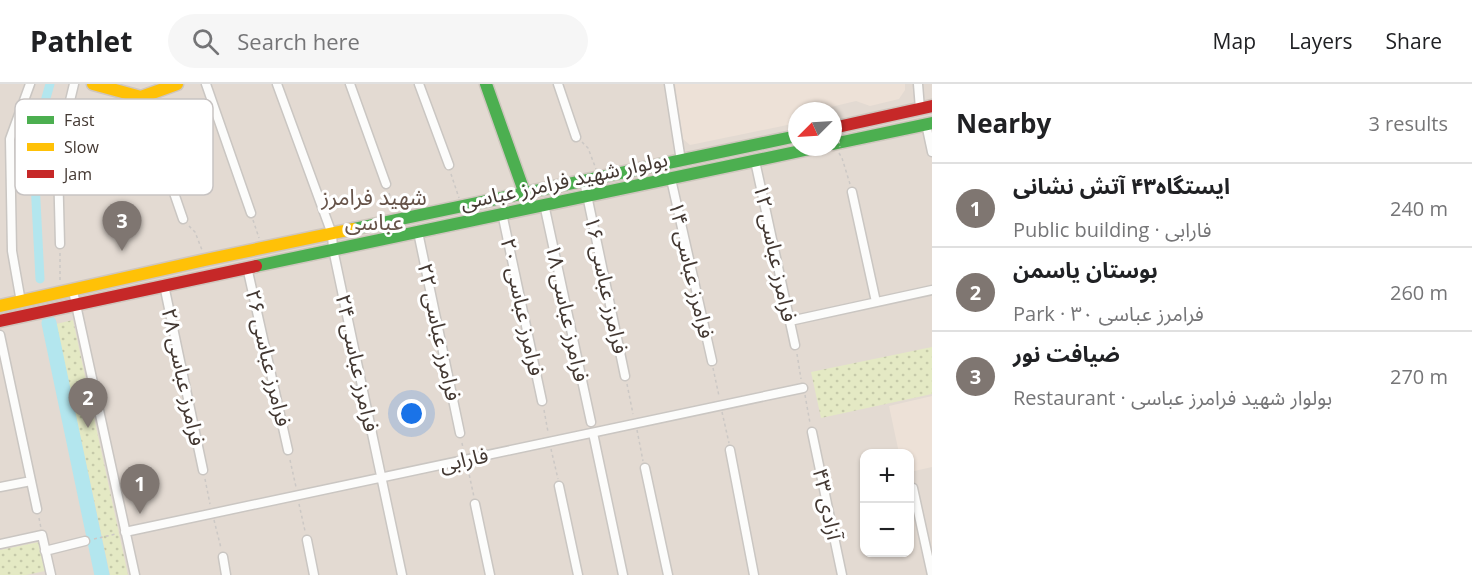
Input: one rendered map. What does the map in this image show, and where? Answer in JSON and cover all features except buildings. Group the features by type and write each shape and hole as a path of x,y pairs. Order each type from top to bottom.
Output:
{"main road":[{"path":"93,84 141,97 177,84"},
{"path":"486,84 525,194"},
{"path":"842,126 926,108"},
{"path":"842,145 929,123"},
{"name":"بولوار شهید فرامرز عباسی","path":"0,306 205,260 788,137"},
{"name":"بولوار شهید فرامرز عباسی","path":"0,321 788,154"}],"street":[{"path":"25,99 30,84"},
{"path":"70,99 74,84"},
{"path":"206,84 211,99"},
{"name":"فرامرز عباسی ۲۴","path":"277,84 332,234 333,249 402,575"},
{"path":"350,84 386,184"},
{"path":"419,84 449,165"},
{"path":"558,84 576,137"},
{"path":"669,84 681,161"},
{"path":"918,84 926,108"},
{"path":"213,104 251,213"},
{"path":"929,123 932,152"},
{"path":"15,125 10,139 12,251 21,302"},
{"name":"فرامرز عباسی ۱۲","path":"755,161 795,345"},
{"name":"فرامرز عباسی ۱۴","path":"671,179 712,362"},
{"name":"فرامرز عباسی ۱۶","path":"584,181 625,376"},
{"path":"852,192 876,302"},
{"path":"59,195 60,244"},
{"path":"175,195 183,219"},
{"name":"فرامرز عباسی ۱۸","path":"544,204 591,422"},
{"name":"فرامرز عباسی ۲۰","path":"502,213 542,401"},
{"name":"فرامرز عباسی ۲۲","path":"418,232 460,433"},
{"name":"فرامرز عباسی ۲۶","path":"247,267 288,450"},
{"name":"فرامرز عباسی ۲۸","path":"164,285 202,470"},
{"path":"790,321 932,290"},
{"path":"66,292 76,304 135,575"},
{"path":"0,335 37,509"},
{"name":"فارابی","path":"125,532 803,388"},
{"name":"۴۳ آزادی","path":"812,432 842,575"},
{"path":"593,433 623,575"},
{"path":"730,450 754,575"},
{"path":"645,468 668,575"},
{"path":"0,487 31,481"},
{"path":"559,486 578,575"},
{"path":"914,493 932,574"},
{"path":"475,504 490,575"},
{"path":"0,544 42,535 49,575"},
{"path":"307,540 314,575"},
{"path":"45,551 85,541"},
{"path":"223,557 226,575"}],"path":[{"path":"576,137 588,148 600,178"},
{"path":"841,156 852,192"},
{"path":"449,165 462,207"},
{"path":"386,184 399,220"},
{"path":"251,213 262,248"},
{"path":"183,219 195,232 205,260"},
{"path":"60,244 66,292"},
{"path":"37,509 42,535"},
{"path":"102,537 125,532"}],"shaded area":[{"path":"0,84 932,84 932,575 0,575"},
{"path":"675,84 905,84 905,90 899,99 870,106 856,101 842,104 842,102 788,102 788,125 690,145 683,139"},
{"path":"932,396 932,467 914,471 914,449 898,449 889,406"}],"green space":[{"path":"73,320 128,575 110,575 56,324"},
{"path":"932,347 932,394 821,418 811,372"},
{"path":"39,542 45,571 26,575 0,575 0,550"}],"waterway":[{"path":"46,99 50,84"},
{"path":"36,195 40,279"},
{"path":"49,323 102,575"}],"traffic: fast":[{"path":"486,84 525,194"},
{"path":"842,142 932,123"},
{"path":"353,229 788,138"},
{"path":"256,266 788,154"}],"traffic: slow":[{"path":"93,84 141,97 177,84"},
{"path":"0,306 353,229"}],"traffic: jam":[{"path":"842,126 932,106"},
{"path":"0,321 256,266"}],"place":[{"name":"ضیافت نور","path":"122,251"},
{"name":"بوستان یاسمن","path":"88,428"},
{"name":"ایستگاه۴۳ آتش نشانی","path":"140,514"}],"district":[{"name":"شهید فرامرز عباسی","path":"374,210"}]}
